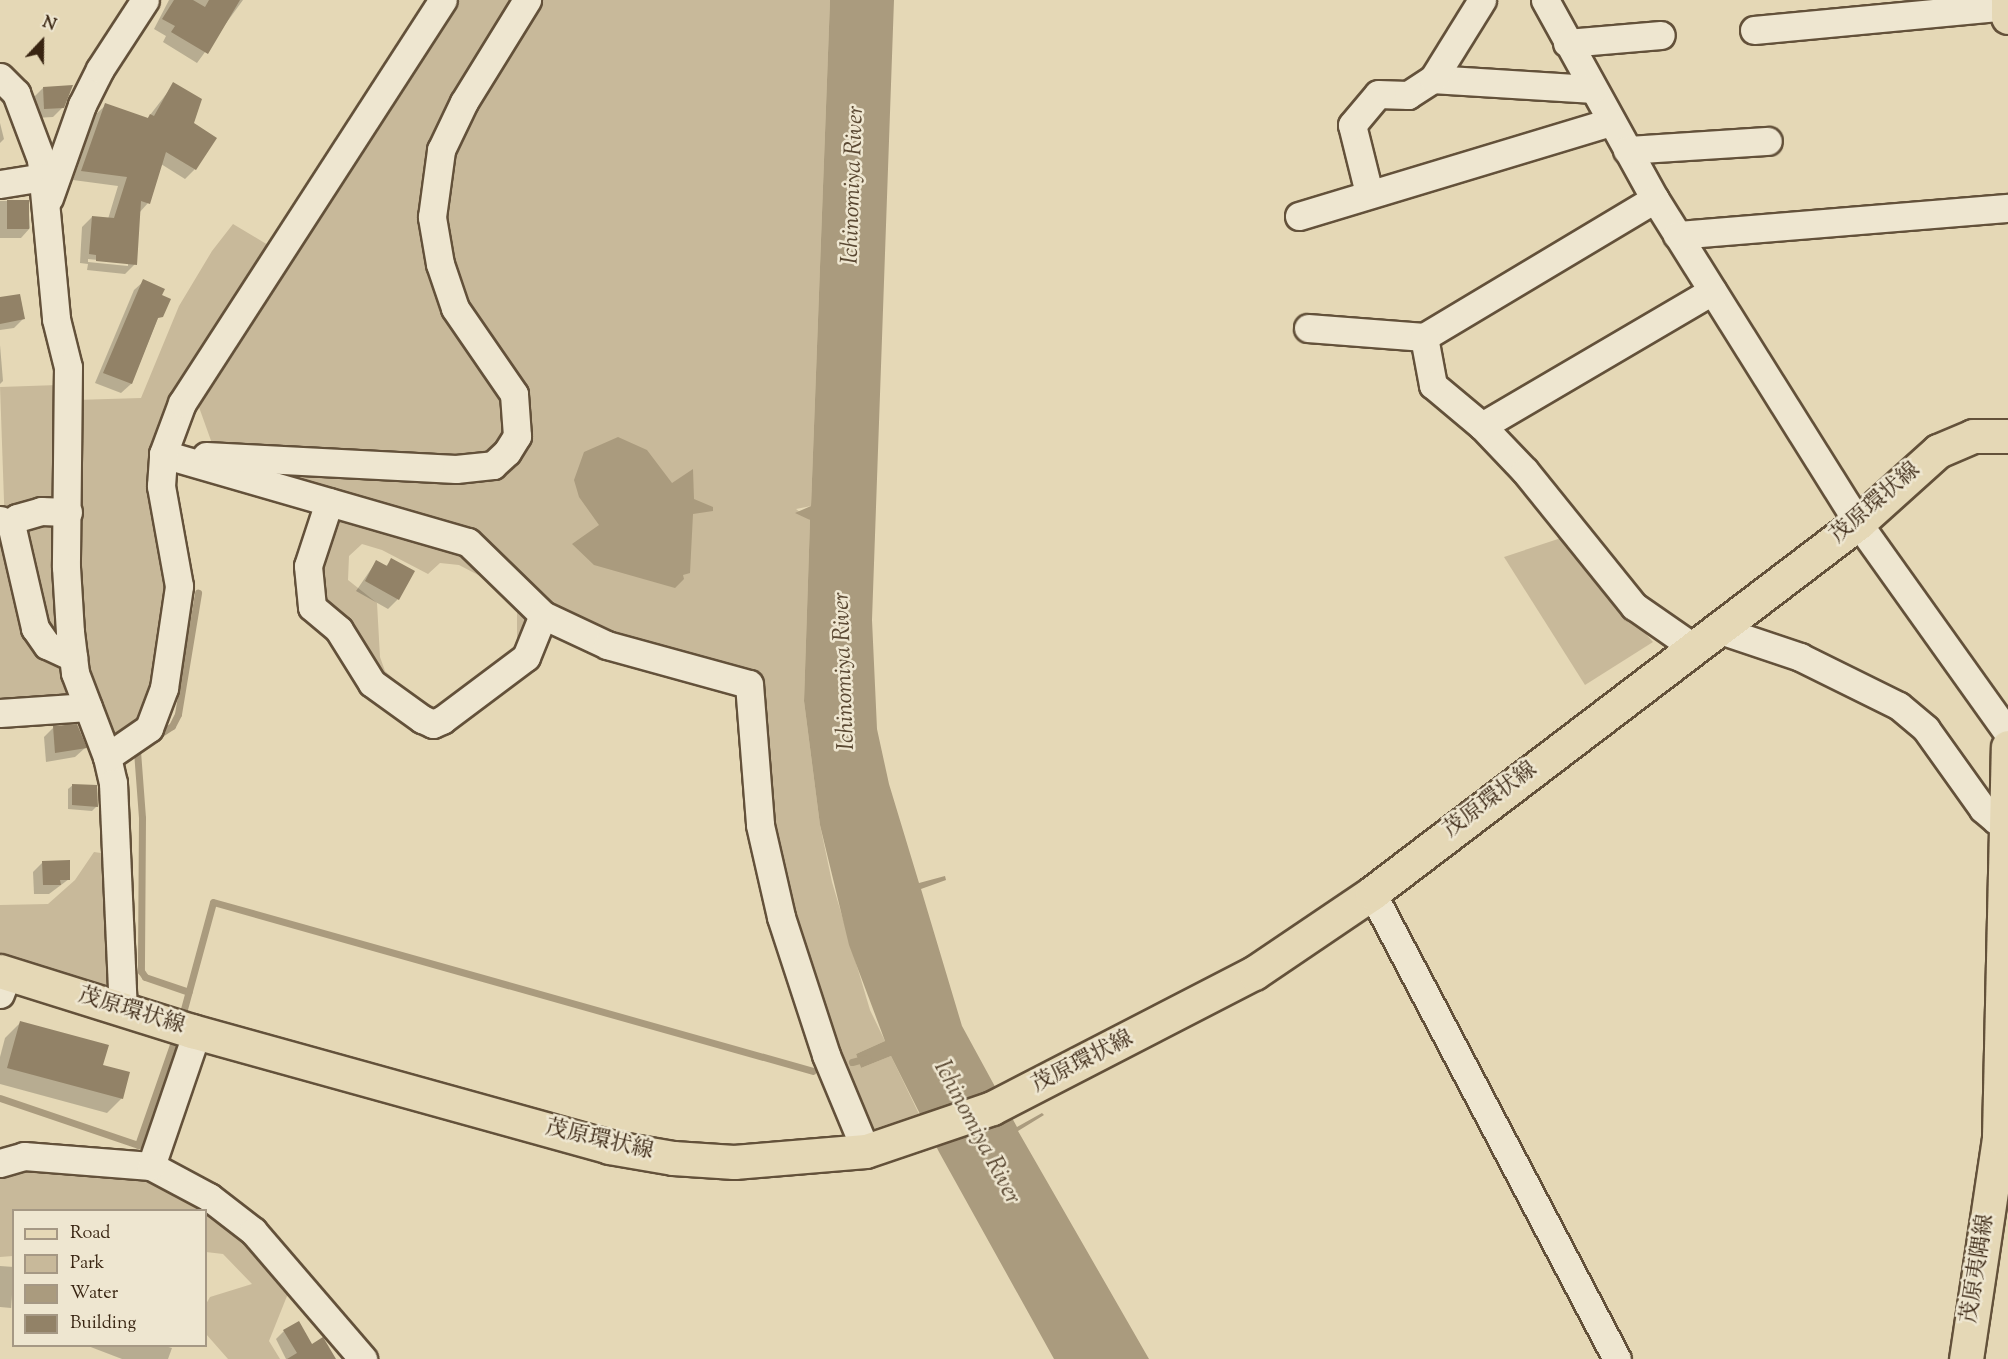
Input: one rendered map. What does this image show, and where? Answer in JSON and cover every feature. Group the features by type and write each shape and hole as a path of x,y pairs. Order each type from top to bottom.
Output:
{"main road":[{"path":"2008,0 2008,17"},
{"name":"茂原環状線","path":"3,979 123,1010 609,1147 674,1158 734,1162 866,1151 992,1108 1067,1072 1254,973 1372,893 1858,523 1938,451 1973,436 2008,436"},
{"name":"茂原夷隅線","path":"1967,1358 1999,1137 2008,854 2006,821 2008,747"}],"street":[{"path":"45,207 82,105 100,69 144,0"},
{"path":"107,757 149,729 164,688 179,586 161,486 163,454 182,403 443,0"},
{"path":"163,454 456,469 493,465 507,452 517,436 514,394 454,308 440,264 432,217 441,150 464,102 527,0"},
{"path":"1369,193 1352,125 1378,94 1408,95 1433,79 1482,0"},
{"path":"1545,0 1655,199 1858,523 2008,733"},
{"path":"1754,30 2008,6"},
{"path":"1567,43 1661,35"},
{"path":"0,77 16,93 29,119 43,177 56,319 68,367 66,567 73,657 88,707 107,757 113,783 123,1010"},
{"path":"1433,79 1593,89"},
{"path":"1299,216 1369,193 1611,122"},
{"path":"1627,150 1768,141"},
{"path":"0,184 43,177"},
{"path":"1308,328 1424,337 1655,199"},
{"path":"1677,235 2008,207"},
{"path":"1482,426 1712,291"},
{"path":"1424,337 1433,385 1482,426 1525,471 1634,606 1705,638 1800,657 1899,706 1926,729 1983,809 1996,820 2006,821"},
{"path":"163,454 468,542 543,615 607,645 749,684 760,825 781,917 826,1055 866,1151"},
{"path":"329,502 308,566 312,607 339,630 372,683 422,719 433,724 442,720 526,657 543,615"},
{"path":"68,512 41,511 5,522 35,628 47,645 73,657"},
{"path":"0,713 88,707"},
{"path":"1372,893 1617,1359"},
{"path":"151,1166 185,1029"},
{"path":"0,1163 24,1156 151,1166 209,1197 253,1231 363,1359"}],"green space":[{"path":"450,0 830,0 811,506 796,509 810,520 804,701 820,825 832,882 870,1010 885,1041 856,1054 861,1068 891,1056 919,1114 867,1131 802,956 742,672 556,612 490,548 219,463 195,396"},
{"path":"233,224 273,248 159,427 172,591 145,724 114,745 79,668 75,400 141,398 179,306 212,251"},
{"path":"58,385 62,506 4,508 0,387"},
{"path":"331,511 466,553 533,618 530,636 438,718 377,681 317,606 319,542","holes":["362,544 382,550 428,574 440,563 459,565 486,579 517,609 517,647 437,708 413,696 385,671 380,657 377,603 348,580 349,556"]},
{"path":"52,514 63,643 38,625 16,533"},
{"path":"0,527 32,630 69,662 80,702 0,707"},
{"path":"1561,538 1653,642 1585,685 1504,557"},
{"path":"94,852 108,854 114,995 0,961 0,905 48,904 75,880"},
{"path":"11,1163 148,1171 208,1205 291,1286 269,1341 280,1359 228,1359 207,1335 207,1302 210,1297 252,1284 223,1254 207,1252 207,1209 12,1209 12,1256 0,1257 0,1170"}],"water":[{"name":"Ichinomiya River","path":"830,0 894,0 872,620 877,729 889,784 919,883 945,876 946,880 921,889 962,1026 1017,1127 1042,1113 1044,1115 1018,1131 1149,1359 1054,1359 939,1152 891,1056 861,1068 856,1054 885,1041 849,945 820,825 804,701 810,520 795,513 811,506"},
{"path":"618,437 647,450 672,483 693,469 694,499 713,507 713,511 693,514 690,573 683,575 684,579 675,588 594,565 572,544 599,525 579,497 574,480 584,452"}],"building":[{"path":"174,0 193,0 205,7 209,0 240,0 208,54 171,32 175,26 162,19"},
{"path":"173,82 202,99 194,123 217,138 196,170 166,152 150,204 141,201 137,265 96,261 96,255 89,254 92,216 114,218 127,177 81,171 105,103 148,118 150,114 154,116"},
{"path":"73,85 64,108 44,109 43,87"},
{"path":"7,200 29,200 29,229 7,229"},
{"path":"143,279 165,289 162,295 171,299 163,317 158,318 132,384 103,373"},
{"path":"20,294 25,319 0,324 0,297"},
{"path":"391,558 415,571 399,600 365,581 376,560 387,566"},
{"path":"77,724 87,748 55,753 53,726"},
{"path":"72,784 97,785 98,807 72,805"},
{"path":"70,860 70,880 60,880 61,885 43,885 42,861"},
{"path":"20,1021 109,1045 103,1065 130,1072 123,1099 7,1068"},
{"path":"299,1321 312,1344 323,1337 336,1359 287,1359 297,1353 283,1330"}],"waterway":[{"path":"155,737 172,726 178,714 198,593"},
{"path":"141,747 137,751 142,818 141,971 145,977 189,992"},
{"path":"181,1020 213,902 813,1071"},
{"path":"0,1098 138,1145 176,1036"},
{"path":"852,1062 867,1058"}]}
